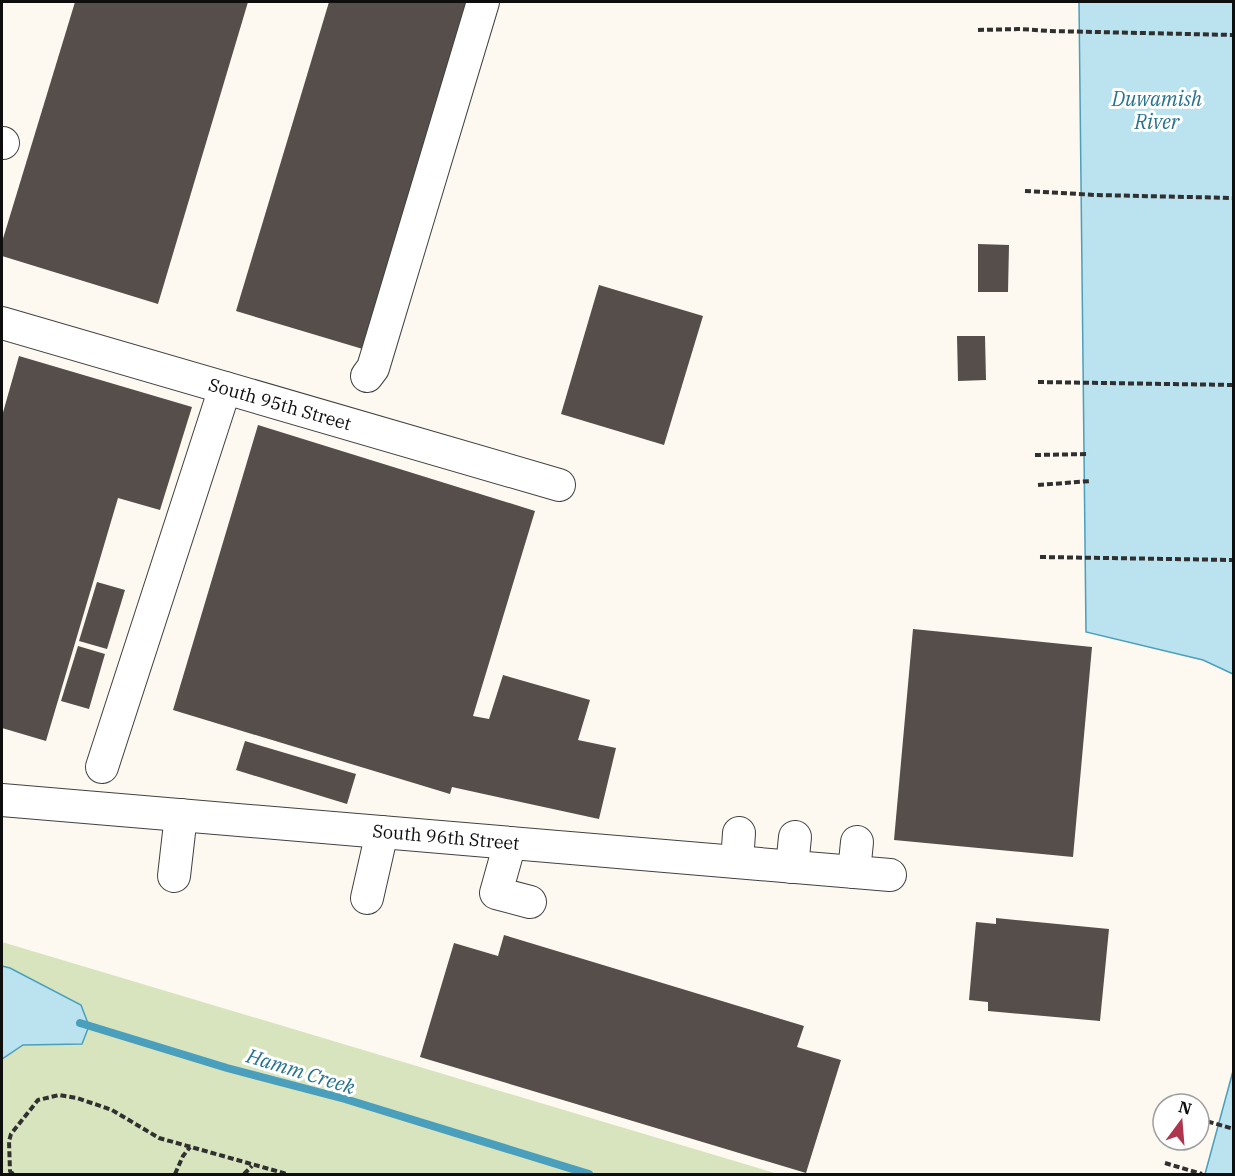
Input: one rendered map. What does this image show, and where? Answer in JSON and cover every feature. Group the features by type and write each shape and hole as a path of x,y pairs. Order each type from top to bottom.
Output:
{"street":[{"path":"367,376 373,368 483,2"},
{"name":"South 95th Street","path":"2,323 559,485"},
{"path":"102,767 225,388"},
{"name":"South 96th Street","path":"2,800 510,843 738,848 856,857 890,875"},
{"path":"174,876 181,815"},
{"path":"368,898 382,832"},
{"path":"510,843 496,893 530,902"}],"path":[{"path":"978,30 1021,29 1233,35"},
{"path":"1025,191 1233,198"},
{"path":"1038,382 1233,385"},
{"path":"1035,455 1089,454"},
{"path":"1038,484 1091,481"},
{"path":"1040,557 1233,560"},
{"path":"13,1174 10,1171 9,1141 11,1134 38,1100 59,1095 94,1102 159,1138 287,1174"},
{"path":"1211,1123 1233,1129"},
{"path":"175,1174 190,1147"},
{"path":"1165,1163 1202,1174"},
{"path":"244,1174 252,1166"}],"green space":[{"path":"2,942 778,1174 2,1174"}],"water":[{"name":"Duwamish River","path":"1079,2 1233,2 1233,674 1203,660 1086,632"},
{"path":"2,966 81,1005 89,1026 82,1044 23,1045 2,1059"},
{"path":"1233,1071 1233,1174 1205,1174"}],"building":[{"path":"75,2 248,2 158,304 2,256 2,242"},
{"path":"329,2 471,2 366,350 236,311"},
{"path":"978,244 1009,245 1008,292 978,292"},
{"path":"599,285 703,316 664,445 561,414"},
{"path":"957,336 985,336 986,380 958,381"},
{"path":"19,356 192,407 160,510 118,498 46,741 2,728 2,416"},
{"path":"258,425 535,511 473,716 489,719 503,675 590,700 578,740 616,748 599,819 452,787 450,794 173,710"},
{"path":"97,582 125,590 107,649 79,641"},
{"path":"913,629 1092,647 1073,857 894,840"},
{"path":"78,646 105,654 89,709 61,701"},
{"path":"245,741 356,774 347,804 236,770"},
{"path":"996,918 1109,929 1100,1021 988,1011 988,1002 969,1000 976,922 996,924"},
{"path":"504,935 804,1026 797,1047 841,1060 806,1173 420,1057 454,943 498,956"}],"waterway":[{"name":"Hamm Creek","path":"80,1023 227,1068 345,1099 589,1174"}]}
